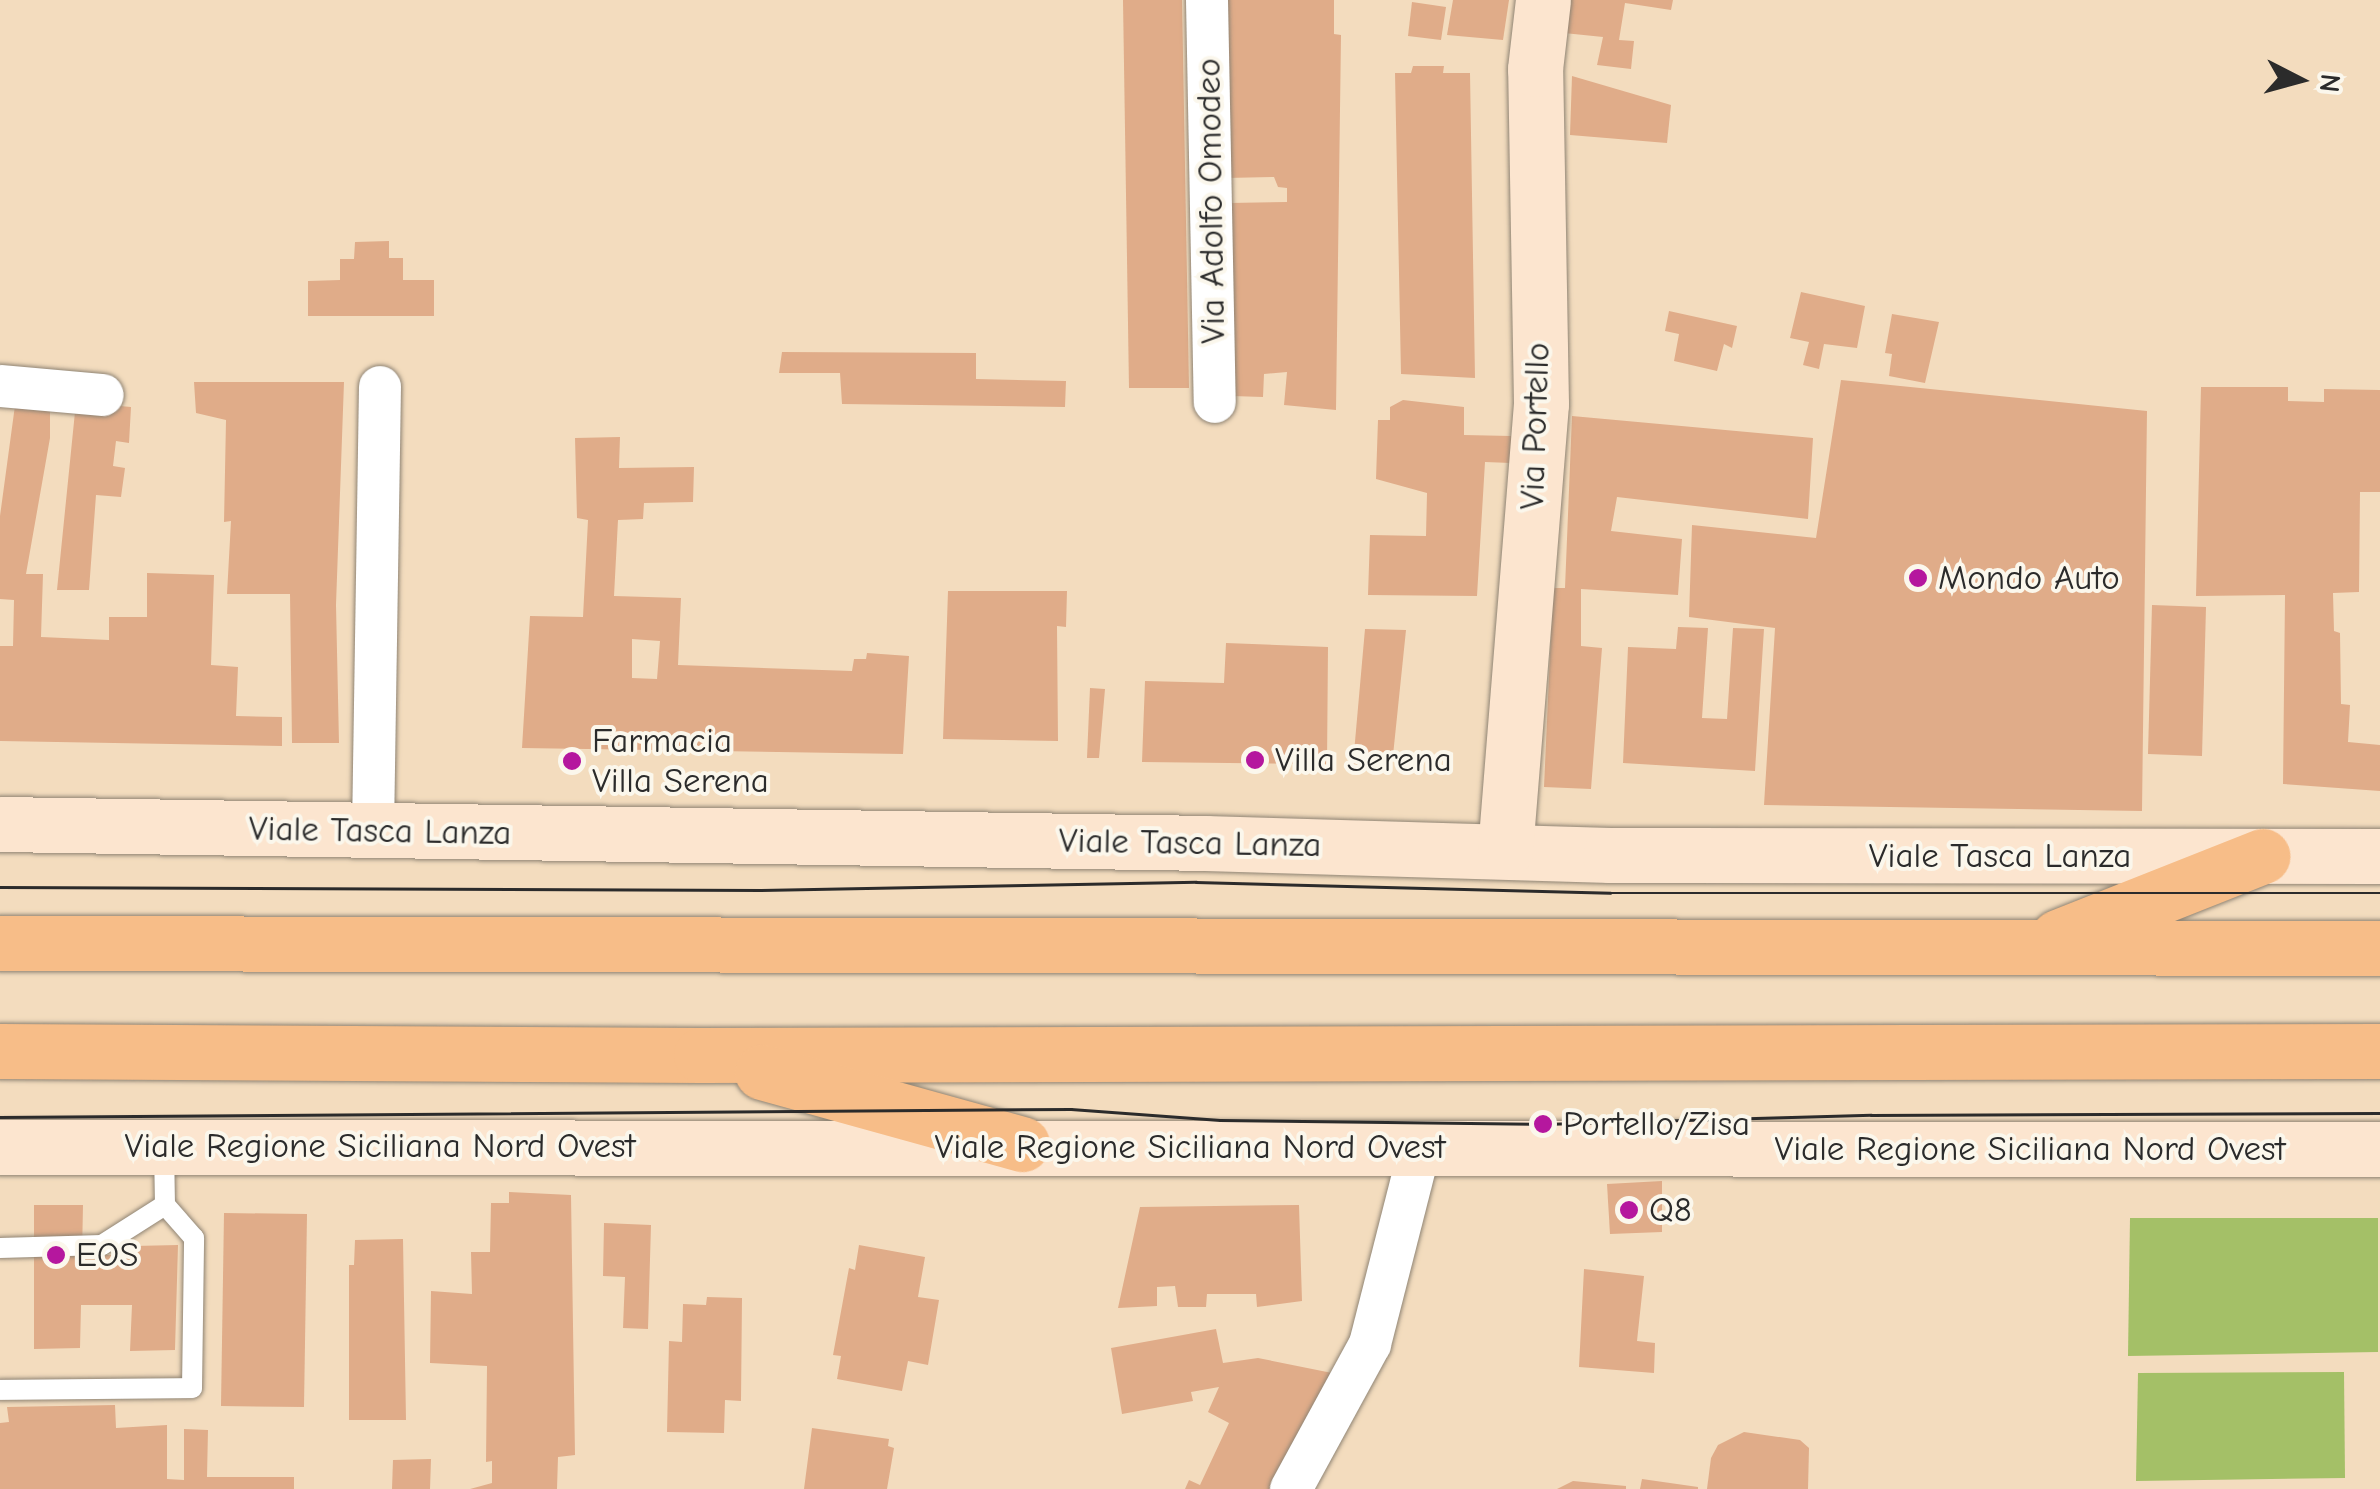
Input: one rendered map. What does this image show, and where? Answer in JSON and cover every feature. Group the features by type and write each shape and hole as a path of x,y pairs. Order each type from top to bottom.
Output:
{"main road":[{"path":"2032,948 2263,856"},
{"path":"0,943 2380,948"},
{"path":"0,1050 702,1055 2380,1051"},
{"path":"702,1055 1022,1144"}],"street":[{"name":"Via Adolfo Omodeo","path":"1207,0 1215,402"},
{"name":"Via Portello","path":"1505,851 1541,404 1535,69 1543,0"},
{"path":"0,386 103,395"},
{"path":"373,831 380,387"},
{"name":"Viale Tasca Lanza","path":"0,824 1774,857 2380,856"},
{"name":"Viale Regione Siciliana Nord Ovest","path":"0,1147 1022,1144 2380,1148"},
{"path":"1291,1489 1370,1344 1420,1148"}],"lane":[{"path":"0,1390 192,1388 194,1238 165,1206 164,1146"},
{"path":"0,1248 102,1245 165,1206"}],"green space":[{"path":"2130,1218 2378,1218 2378,1352 2128,1356"},
{"path":"2344,1372 2345,1478 2136,1481 2138,1373"}],"building":[{"path":"1123,0 1182,0 1189,388 1129,388"},
{"path":"1223,0 1334,0 1334,34 1341,35 1336,410 1284,405 1287,372 1264,374 1263,397 1232,396 1229,203 1287,202 1287,188 1278,187 1274,177 1226,178"},
{"path":"1453,0 1509,0 1503,40 1447,35"},
{"path":"1568,0 1673,0 1671,10 1625,3 1619,40 1634,41 1631,69 1597,65 1603,37 1564,33"},
{"path":"1412,2 1446,7 1441,40 1408,36"},
{"path":"1413,66 1444,66 1443,73 1470,73 1475,378 1401,374 1395,73 1411,73"},
{"path":"1572,76 1671,105 1667,143 1570,135"},
{"path":"389,241 389,258 403,258 403,280 434,280 434,316 308,316 308,281 340,280 340,259 354,259 355,242"},
{"path":"1801,292 1865,306 1857,348 1824,344 1819,369 1803,365 1809,342 1790,338"},
{"path":"1669,311 1737,326 1732,348 1724,344 1717,371 1674,361 1679,334 1665,331"},
{"path":"1892,314 1939,322 1925,383 1889,376 1892,354 1885,353"},
{"path":"782,352 976,353 976,379 1066,381 1065,407 842,404 840,373 779,373"},
{"name":"Mondo Auto","path":"1841,380 2147,411 2142,811 1764,805 1775,628 1689,617 1692,525 1816,538"},
{"path":"194,382 344,382 336,605 339,743 292,743 290,594 227,594 231,521 224,522 226,420 196,413"},
{"path":"2201,387 2288,387 2288,401 2324,402 2324,389 2380,390 2380,492 2360,492 2359,592 2333,593 2334,631 2340,633 2341,704 2350,705 2348,742 2380,745 2380,791 2283,784 2285,595 2196,596"},
{"path":"16,398 50,399 50,438 26,574 43,574 41,637 109,640 109,617 147,617 147,573 214,575 211,665 238,667 236,716 282,717 282,746 0,741 0,646 13,646 14,600 0,599 0,516"},
{"path":"1403,400 1464,407 1464,435 1511,436 1511,463 1485,462 1477,596 1368,595 1370,535 1426,536 1427,493 1376,479 1378,420 1390,420 1390,407"},
{"path":"76,402 131,407 129,443 116,441 113,466 125,468 121,497 96,495 89,590 57,590"},
{"path":"1572,416 1813,438 1808,519 1617,497 1611,531 1682,539 1678,595 1581,589 1581,646 1602,648 1591,789 1544,787 1553,588 1565,588"},
{"path":"620,437 619,468 694,467 693,502 644,503 643,519 618,520 614,596 681,598 678,665 852,671 854,659 866,659 867,653 909,656 903,754 522,748 530,616 583,617 588,520 577,518 575,438","holes":["632,639 660,641 657,679 632,678"]},
{"path":"948,591 1067,591 1066,627 1057,626 1058,741 943,739"},
{"path":"2152,605 2206,607 2202,756 2148,754"},
{"path":"1678,627 1708,628 1702,718 1727,719 1733,628 1764,629 1755,771 1623,763 1628,647 1676,649"},
{"path":"1365,629 1406,630 1392,765 1353,764"},
{"path":"1226,643 1328,647 1327,764 1142,762 1145,681 1224,683"},
{"path":"1090,688 1105,689 1099,758 1087,758"},
{"path":"1662,1181 1662,1232 1610,1234 1607,1184"},
{"path":"509,1192 571,1195 575,1455 558,1457 557,1489 470,1489 492,1483 492,1461 486,1462 487,1366 430,1363 431,1291 472,1294 471,1252 490,1252 491,1203 509,1203"},
{"path":"34,1205 83,1205 82,1255 133,1255 134,1246 178,1245 175,1350 130,1351 132,1305 81,1305 80,1348 34,1349"},
{"path":"1299,1205 1302,1301 1257,1307 1256,1294 1207,1294 1206,1307 1178,1307 1175,1286 1157,1287 1157,1306 1118,1308 1140,1207"},
{"path":"224,1213 307,1214 304,1407 221,1406"},
{"path":"604,1223 651,1225 648,1329 623,1328 625,1277 603,1276"},
{"path":"403,1239 406,1420 349,1420 349,1265 354,1265 355,1240"},
{"path":"859,1245 925,1257 918,1297 939,1300 928,1365 908,1361 902,1391 837,1379 841,1356 833,1355 849,1268 855,1270"},
{"path":"1584,1269 1644,1276 1637,1341 1655,1343 1654,1373 1579,1367"},
{"path":"707,1297 742,1298 741,1401 725,1400 724,1433 667,1432 669,1341 682,1342 683,1304 706,1305"},
{"path":"1216,1329 1223,1363 1258,1358 1332,1373 1273,1489 1185,1489 1189,1480 1200,1485 1229,1423 1208,1412 1219,1387 1191,1392 1193,1401 1122,1414 1111,1348"},
{"path":"115,1405 116,1428 167,1425 167,1479 184,1480 184,1429 208,1430 207,1477 294,1477 294,1489 0,1489 0,1423 9,1422 7,1407"},
{"path":"812,1428 889,1439 888,1446 894,1448 887,1489 804,1489"},
{"path":"1744,1432 1800,1440 1809,1448 1808,1489 1707,1489 1711,1458 1718,1445"},
{"path":"431,1459 430,1489 392,1489 393,1460"},
{"path":"1642,1479 1698,1487 1698,1489 1640,1489"},
{"path":"1573,1481 1626,1486 1626,1489 1557,1489"}],"tram line":[{"path":"0,887 761,890 1196,882 1610,893 2380,893"},
{"path":"0,1117 1071,1109 1220,1120 1543,1124 1871,1115 2380,1113"}],"place":[{"name":"Mondo Auto","path":"1918,578"},
{"name":"Villa Serena","path":"1255,760"},
{"name":"Farmacia Villa Serena","path":"572,761"},
{"name":"Portello/Zisa","path":"1543,1124"},
{"name":"Q8","path":"1629,1210"},
{"name":"EOS","path":"56,1255"}]}
